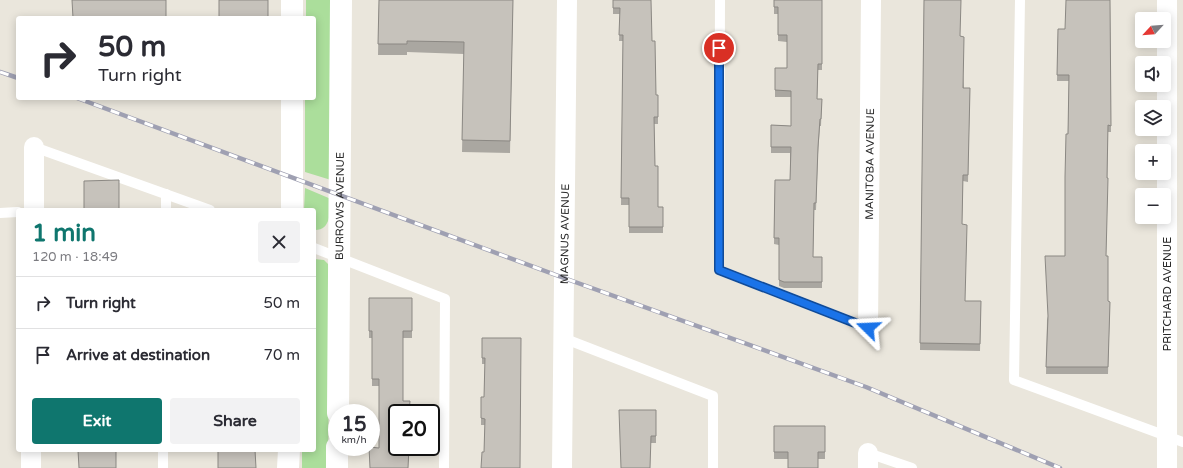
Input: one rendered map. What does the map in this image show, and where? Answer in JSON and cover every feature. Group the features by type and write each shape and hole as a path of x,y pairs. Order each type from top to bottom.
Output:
{"street":[{"path":"292,0 292,16"},
{"name":"BURROWS AVENUE","path":"338,404 341,0"},
{"name":"MAGNUS AVENUE","path":"562,468 567,0"},
{"name":"MANITOBA AVENUE","path":"868,328 871,0"},
{"name":"PRITCHARD AVENUE","path":"1167,0 1175,439 1167,468"},
{"path":"292,100 292,208"},
{"path":"34,147 34,208"},
{"path":"31,452 31,468"},
{"path":"288,468 289,452"},
{"path":"337,456 337,468"}],"lane":[{"path":"720,0 719,270 868,328"},
{"path":"1020,0 1014,380 1175,439"},
{"path":"34,147 204,208"},
{"path":"166,194 166,208"},
{"path":"0,213 16,212"},
{"path":"316,249 445,298 444,468"},
{"path":"563,338 713,396 713,468"},
{"path":"163,452 163,468"},
{"path":"868,461 912,468"}],"green space":[{"path":"306,0 332,0 331,180 305,172 305,100 316,100 316,16 306,16"},
{"path":"305,188 331,199 327,224 320,229 316,230 316,208 304,208"},
{"path":"316,259 324,260 328,264 330,271 328,468 302,468 302,452 316,452"}],"building":[{"path":"72,0 166,0 166,16 73,16"},
{"path":"219,0 268,0 268,16 219,16"},
{"path":"379,0 513,0 510,141 462,140 464,42 407,41 407,44 378,44"},
{"path":"613,0 651,0 652,41 655,41 656,95 658,95 658,117 654,117 655,166 658,166 658,207 663,207 663,227 629,227 629,198 621,198 623,35 619,35 620,8 613,8"},
{"path":"774,0 822,0 822,64 818,64 817,99 822,99 818,147 816,203 814,203 813,257 822,257 822,282 784,282 779,280 779,238 774,238 775,180 790,180 791,147 771,147 771,125 791,126 791,91 775,90 775,68 787,68 787,35 778,35 778,7 774,7"},
{"path":"924,0 961,0 960,36 964,37 963,88 970,88 968,175 963,175 962,224 967,225 965,301 981,301 980,344 920,343"},
{"path":"1066,0 1110,0 1111,126 1108,125 1106,256 1108,256 1108,301 1110,302 1108,367 1046,367 1048,316 1045,256 1065,256 1065,177 1066,134 1068,134 1069,75 1057,75 1058,29 1065,29"},
{"path":"119,180 119,208 84,208 84,181"},
{"path":"369,298 412,298 412,331 403,331 403,401 410,401 410,404 388,404 388,456 409,456 408,468 370,468 369,456 380,456 380,404 379,379 372,379 372,331 369,331"},
{"path":"482,338 521,338 520,468 481,468 482,452 484,452 485,419 481,418 481,397 484,397 485,358 482,358"},
{"path":"619,410 656,410 656,436 651,436 650,468 621,468"},
{"path":"774,426 825,426 825,452 818,452 818,468 788,468 788,452 774,452"},
{"path":"78,452 116,452 116,468 79,468"},
{"path":"218,452 255,452 256,468 218,468"}],"railway":[{"path":"0,72 16,77"},
{"path":"82,100 564,278 866,387 1060,468"}],"route":[{"path":"719,48 719,270 868,328"}]}
